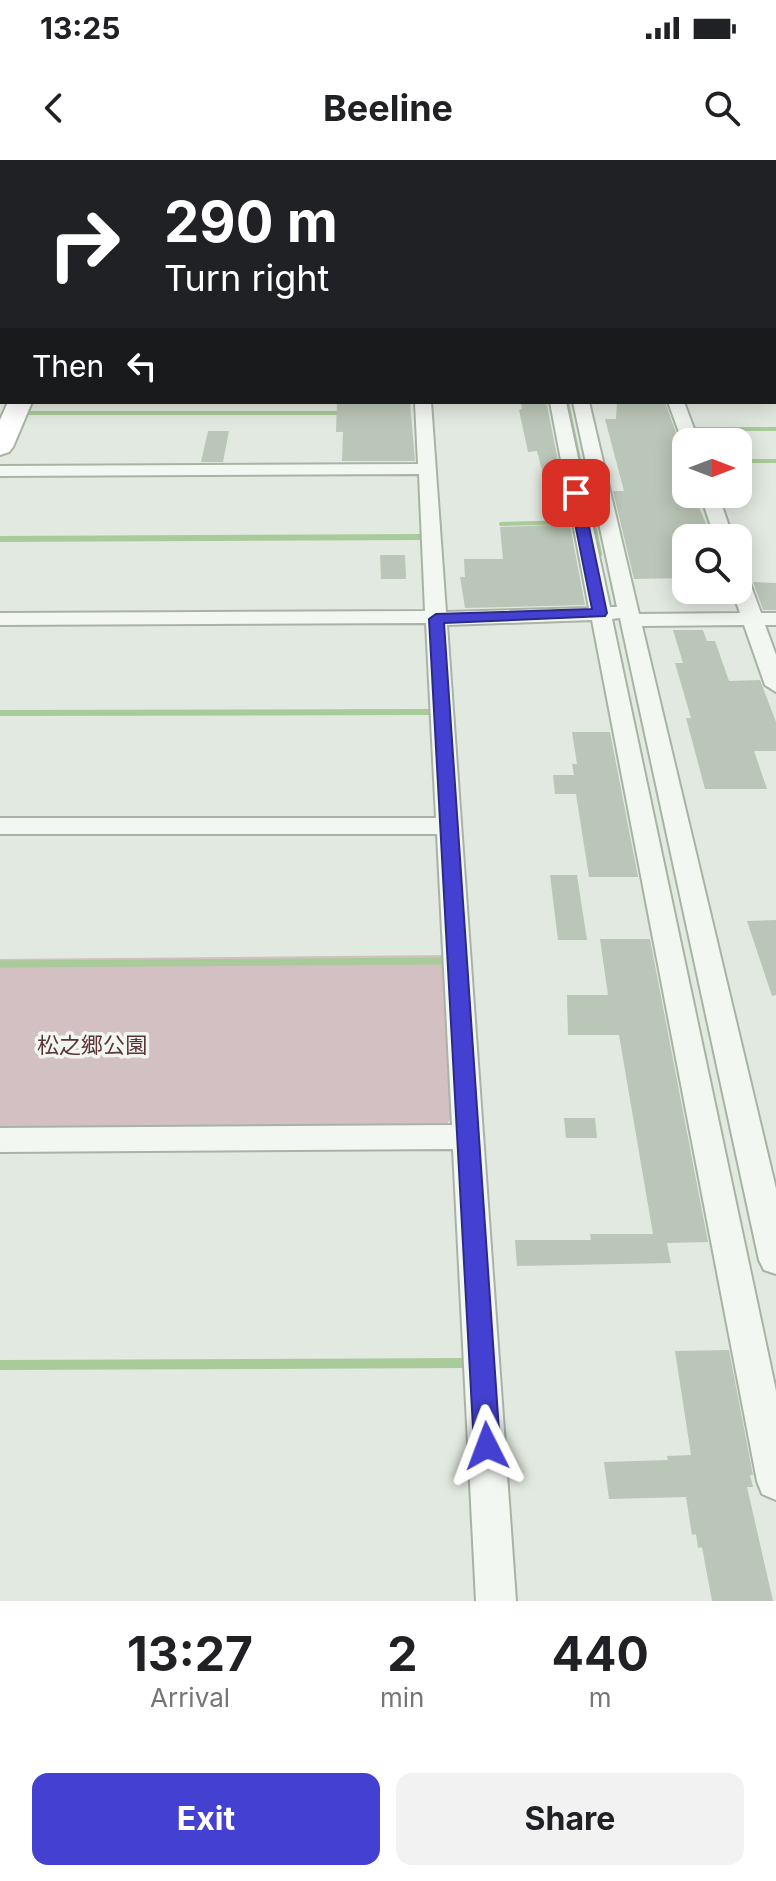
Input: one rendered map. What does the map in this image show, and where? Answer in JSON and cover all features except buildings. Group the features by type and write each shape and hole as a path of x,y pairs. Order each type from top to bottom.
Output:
{"street":[{"path":"0,447 19,404"},
{"path":"423,404 496,1601"},
{"path":"559,404 616,614 776,1260"},
{"path":"581,404 616,614 776,1481"},
{"path":"677,404 685,428"},
{"path":"0,471 426,469"},
{"path":"747,604 776,685"},
{"path":"0,619 436,618 616,614 776,619"},
{"path":"0,826 451,826"},
{"path":"0,1140 469,1137"}],"green space":[{"name":"松之郷公園","path":"446,955 451,1118 445,1127 0,1133 0,959"}],"waterway":[{"path":"567,404 594,531"},
{"path":"25,413 344,413"},
{"path":"752,429 776,429"},
{"path":"752,461 776,461"},
{"path":"501,524 574,522"},
{"path":"594,529 599,554"},
{"path":"0,539 422,537"},
{"path":"0,713 429,712"},
{"path":"0,964 447,961"},
{"path":"0,1365 466,1363"}],"route":[{"path":"487,1446 436,619 600,613 576,493"}]}
